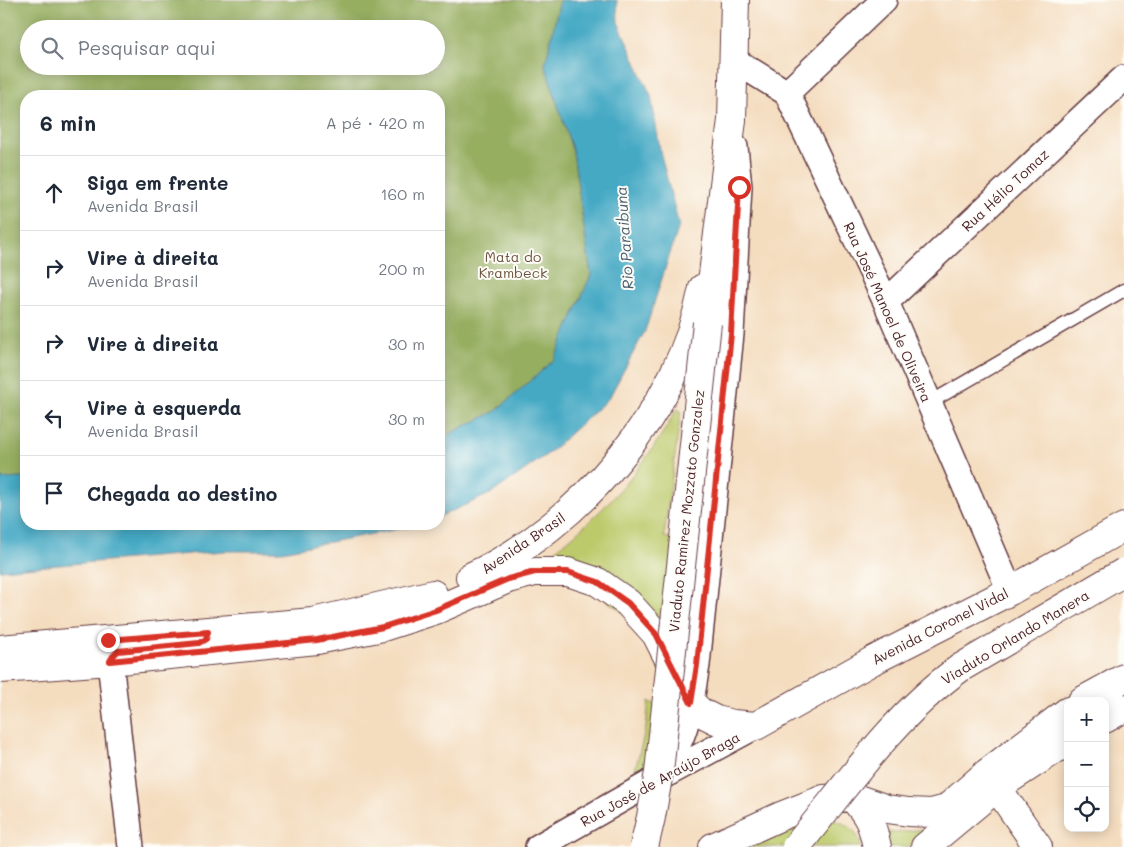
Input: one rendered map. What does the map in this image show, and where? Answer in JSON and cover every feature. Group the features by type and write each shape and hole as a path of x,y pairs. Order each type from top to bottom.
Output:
{"main road":[{"name":"Avenida Brasil","path":"707,323 732,120 735,0"},
{"name":"Avenida Brasil","path":"0,649 313,622 431,594 493,566 548,529 572,509 620,459 670,382 688,339 703,292 723,188"},
{"name":"Viaduto Ramirez Mozzato Gonzalez","path":"644,847 659,772 707,323"},
{"name":"Avenida Coronel Vidal","path":"756,726 872,661 1010,591 1124,527"},
{"name":"Avenida Brasil","path":"0,669 110,661 317,640 383,627 427,613 508,579 535,572 568,572 598,582 628,603 656,634 691,703 702,713 716,720 756,726"},
{"name":"Viaduto Orlando Manera","path":"796,847 888,734 939,683 960,668 1124,572"},
{"path":"110,661 118,651 199,643 206,639 208,632"},
{"path":"1089,697 1124,678"},
{"path":"1109,717 1124,708"},
{"path":"925,847 992,780 1064,715"},
{"path":"713,847 824,799 852,797 887,809 932,814 946,809 992,780 1066,742"},
{"path":"992,780 1038,847"},
{"path":"852,797 867,813 873,827 877,847"}],"street":[{"path":"734,60 787,93 884,0"},
{"name":"Rua Hélio Tomaz","path":"886,302 1124,78"},
{"name":"Rua José Manoel de Oliveira","path":"787,93 886,302 1010,591"},
{"name":"Avenida Brasil","path":"652,782 676,748 684,728 691,703 697,665 731,334 739,187 732,120"},
{"path":"110,661 131,847"},
{"name":"Rua José de Araújo Braga","path":"538,847 652,782 756,726"}],"lane":[{"path":"929,403 1124,290"}],"green space":[{"name":"Mata do Krambeck","path":"0,0 560,0 545,65 573,152 591,275 554,360 496,411 445,436 445,90 20,90 20,478 0,479"},
{"path":"677,409 681,411 664,537 696,540 686,653 682,655 548,558 590,521 619,491 650,452"},
{"path":"649,701 675,717 656,762 635,770 646,727"},
{"path":"829,819 850,827 857,835 861,847 742,847 784,829"},
{"path":"926,830 908,847 888,847 887,832 895,833"}],"water":[{"name":"Rio Paraibuna","path":"560,0 617,0 618,22 651,96 661,155 679,226 645,331 609,398 549,453 492,493 445,514 445,436 496,411 554,360 591,275 573,152 545,65"},
{"path":"20,478 20,530 393,530 282,551 224,551 0,570 0,479"}],"route":[{"path":"108,640 208,632 206,639 199,643 118,651 110,661 317,640 383,627 436,610 508,579 535,572 568,572 598,582 628,603 656,634 691,703 697,665 731,334 739,187"}]}
